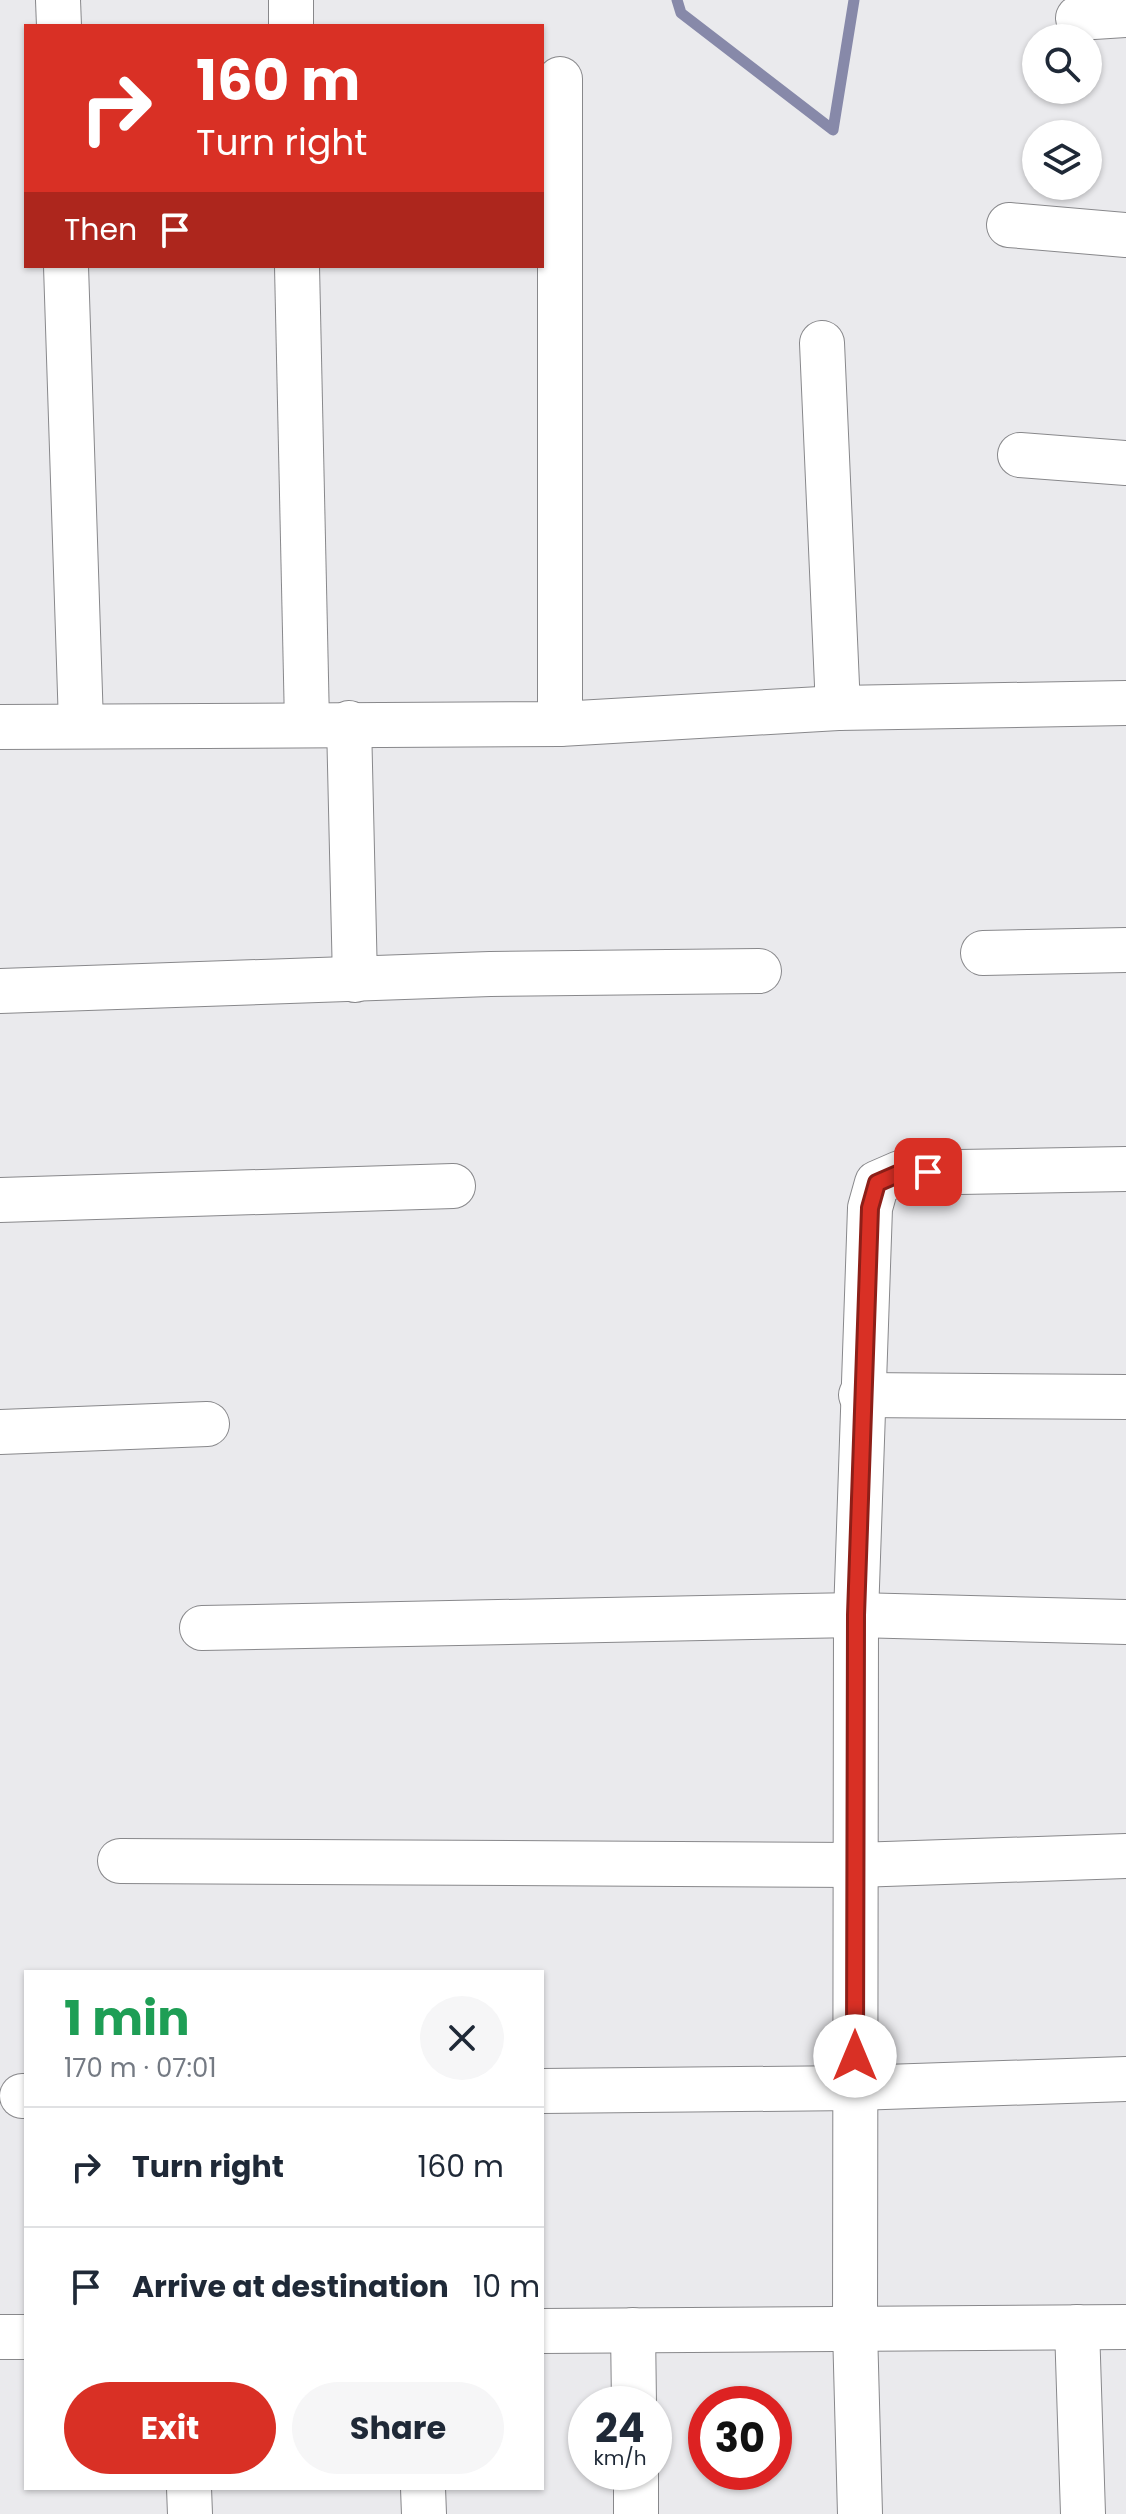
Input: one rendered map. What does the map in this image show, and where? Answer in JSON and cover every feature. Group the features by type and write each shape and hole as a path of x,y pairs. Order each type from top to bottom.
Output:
{"street":[{"path":"58,0 59,24"},
{"path":"291,0 291,24"},
{"path":"1078,18 1126,15"},
{"path":"560,79 560,724"},
{"path":"1009,225 1126,235"},
{"path":"66,268 81,724"},
{"path":"297,268 307,723"},
{"path":"822,343 838,708"},
{"path":"1020,455 1126,463"},
{"path":"0,727 81,724 560,724 838,708 1126,703"},
{"path":"349,723 355,980"},
{"path":"983,953 1126,950"},
{"path":"0,991 490,974 759,971"},
{"path":"860,2514 855,2329 856,1615 861,1395 870,1208 877,1183 900,1173 1126,1169"},
{"path":"0,1200 453,1186"},
{"path":"861,1395 1126,1397"},
{"path":"0,1432 207,1424"},
{"path":"202,1628 856,1615 1126,1622"},
{"path":"120,1861 856,1865 1126,1856"},
{"path":"544,2091 855,2088 1126,2079"},
{"path":"1077,2327 1083,2514"},
{"path":"544,2331 1126,2327"},
{"path":"633,2330 634,2386"},
{"path":"0,2337 24,2337"},
{"path":"189,2490 190,2514"},
{"path":"423,2490 424,2514"},
{"path":"636,2490 636,2514"}],"waterway":[{"path":"677,0 681,13 833,130 854,0"}],"route":[{"path":"855,2056 856,1615 861,1395 870,1208 877,1183 900,1173 928,1172"}]}
